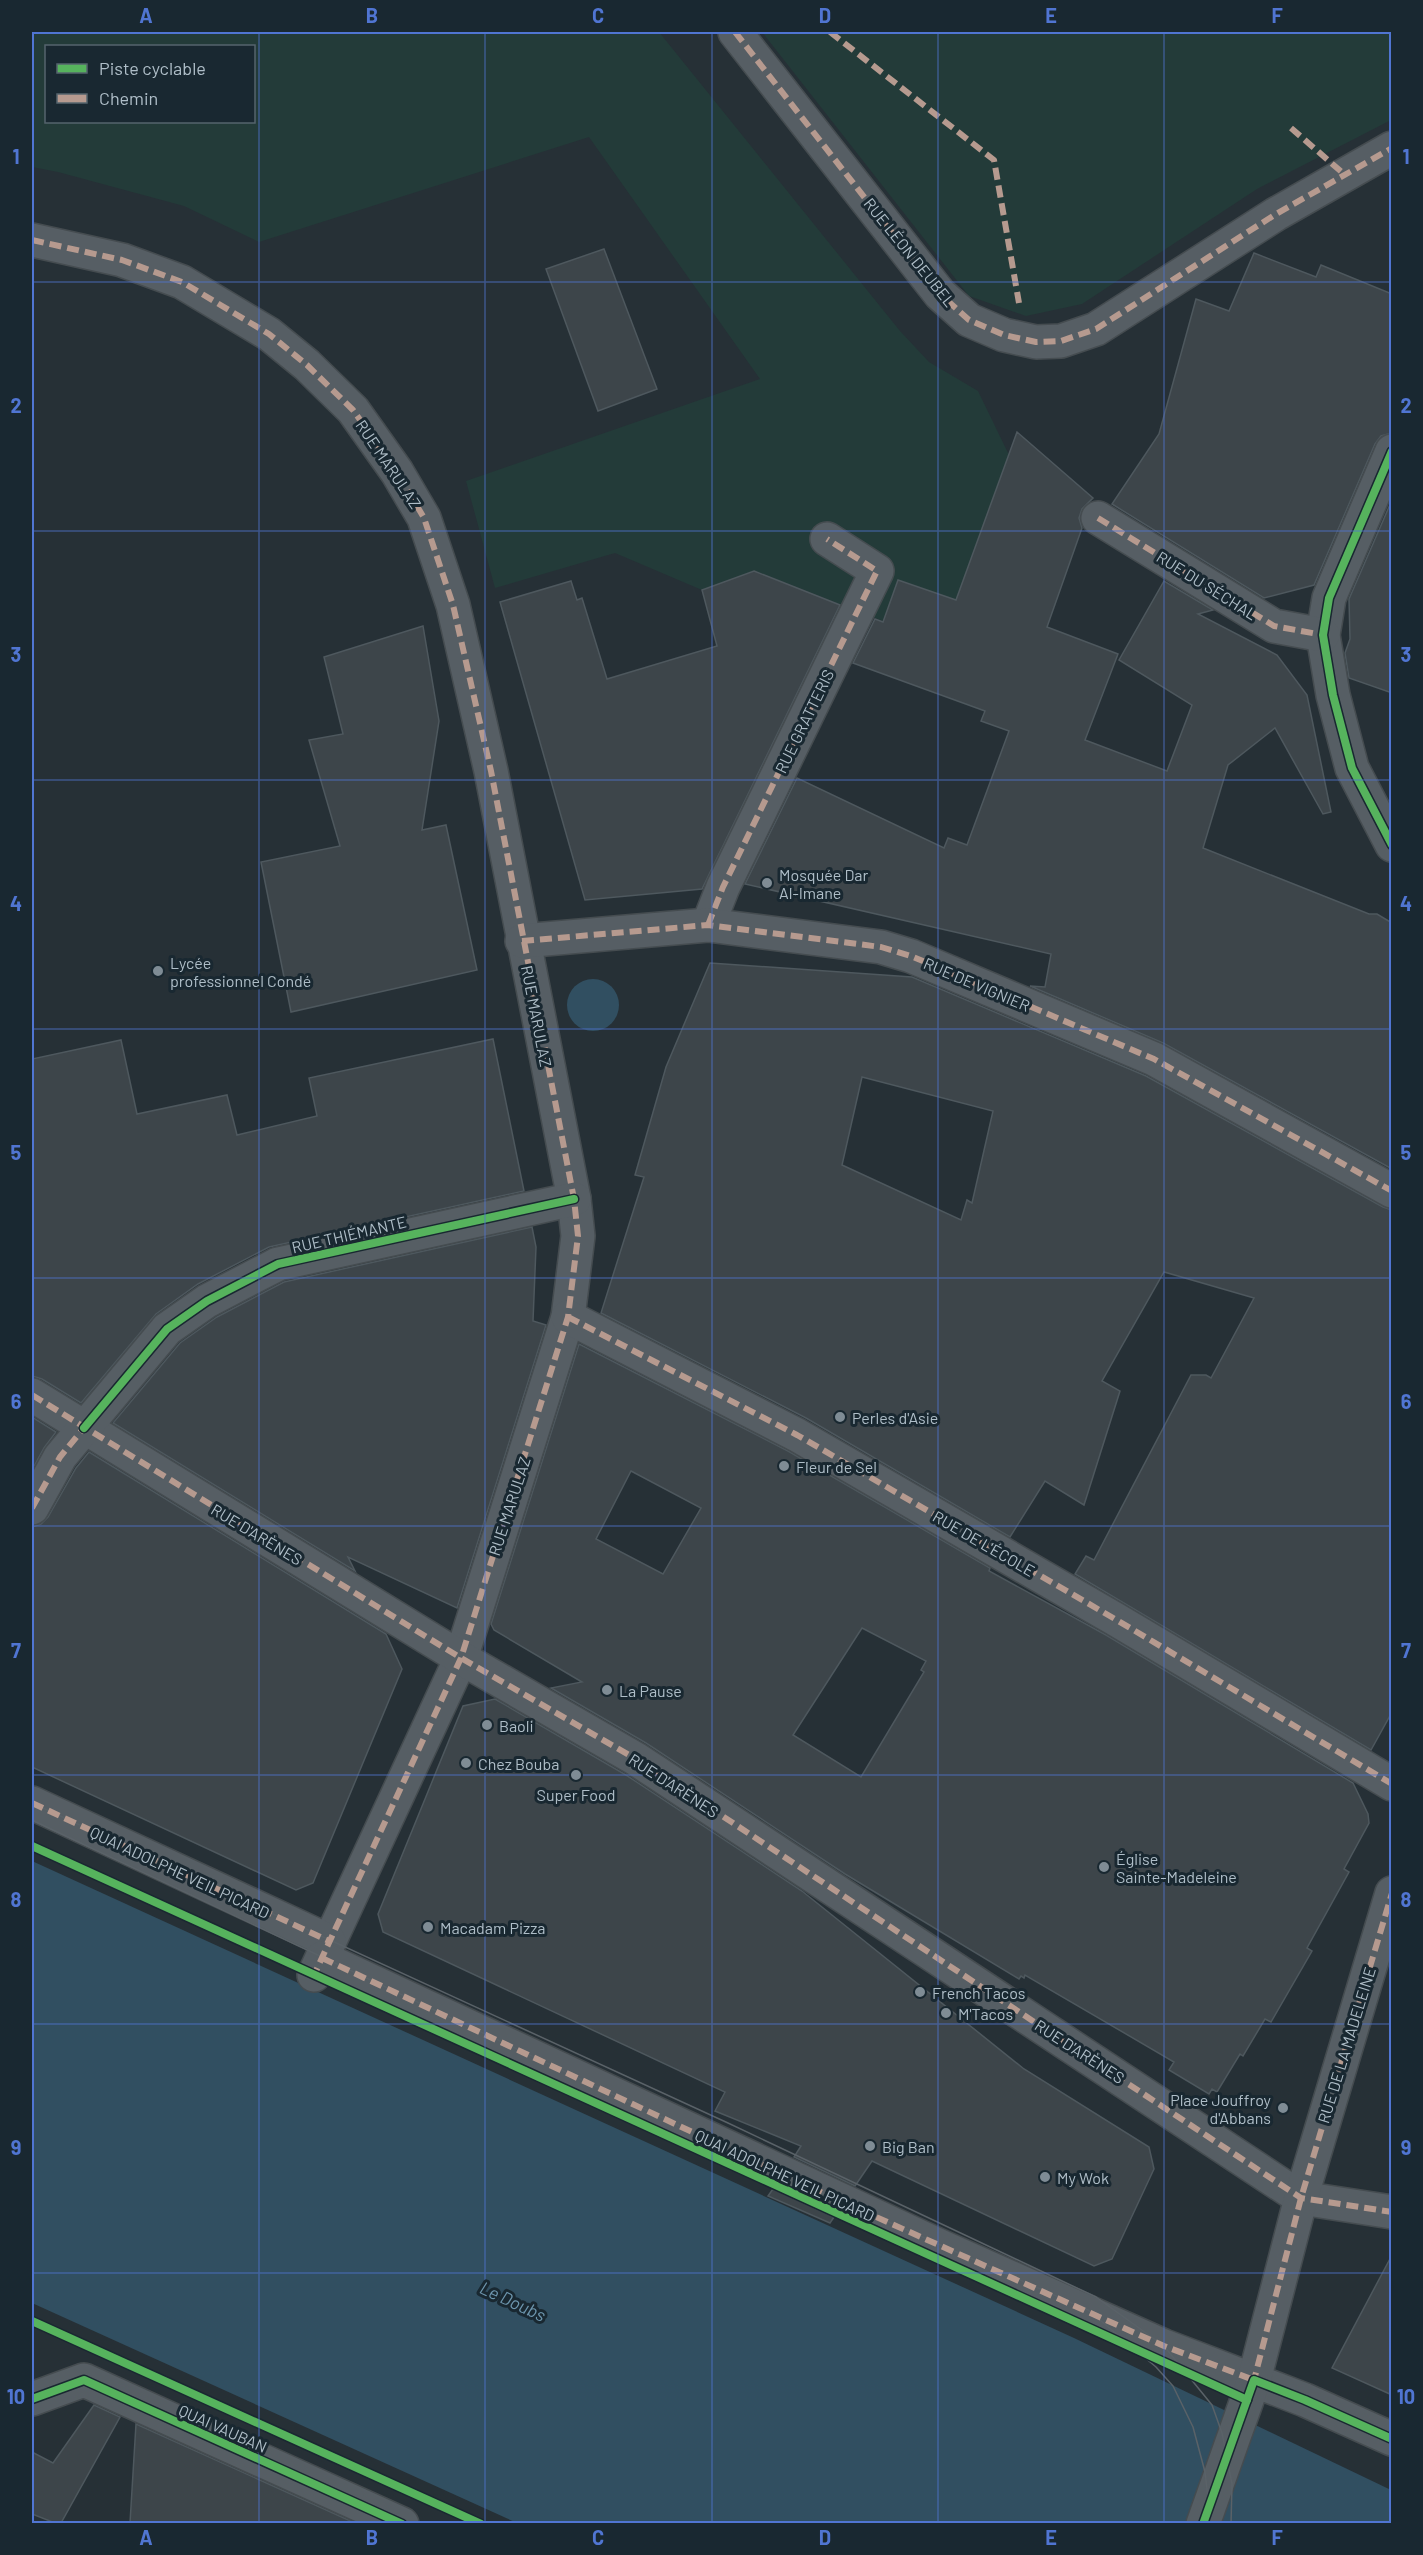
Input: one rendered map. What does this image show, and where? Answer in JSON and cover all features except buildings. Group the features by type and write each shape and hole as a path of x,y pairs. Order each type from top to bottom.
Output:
{"street":[{"name":"RUE LÉON DEUBEL","path":"735,32 940,294 969,320 1004,335 1036,342 1061,341 1096,329 1276,214 1392,148"},
{"name":"RUE MARULAZ","path":"32,240 122,260 182,282 269,334 307,365 353,410 398,472 424,518 453,605 491,771 574,1199 578,1236 568,1317 461,1658 321,1958"},
{"path":"1392,451 1329,598 1323,635 1333,695 1352,768 1392,845"},
{"name":"RUE DU SÉCHAL","path":"1098,518 1274,626 1323,635"},
{"name":"RUE GRATTERIS","path":"708,926 723,887 876,571 827,538"},
{"name":"RUE DE VIGNIER","path":"522,940 708,926 881,947 911,956 1154,1059 1392,1191"},
{"name":"RUE THIÉMANTE","path":"32,1508 60,1457 167,1329 207,1300 279,1264 574,1199"},
{"name":"RUE DE L'ÉCOLE","path":"568,1317 797,1435 1115,1619 1392,1784"},
{"name":"RUE D'ARÈNES","path":"32,1395 461,1658 636,1759 1301,2198"},
{"name":"QUAI ADOLPHE VEIL PICARD","path":"32,1803 321,1958 807,2186 1164,2346 1305,2400 1392,2439"},
{"name":"RUE DE LA MADELEINE","path":"1301,2198 1392,1893"},
{"path":"1203,2523 1254,2380 1301,2198 1392,2212"},
{"name":"QUAI VAUBAN","path":"32,2399 84,2380 402,2523"}],"green space":[{"path":"32,32 659,32 900,331 929,362 978,391 1009,455 956,600 898,580 883,621 755,571 702,590 615,553 495,588 466,481 760,379 589,137 259,242 184,206 32,167"},
{"path":"762,32 1391,32 1391,120 1257,189 1082,304 1026,316 969,296"}],"water":[{"path":"593,979 603,981 611,987 617,995 619,1005 617,1015 611,1023 603,1029 593,1031 583,1029 575,1023 569,1015 567,1005 569,995 575,987 583,981"},
{"name":"Le Doubs","path":"32,1861 1074,2338 1391,2490 1391,2523 517,2523 32,2303"}],"tram line":[{"path":"32,1803 728,2123 1096,2297 1164,2346 1212,2405 1222,2433 1232,2484 1231,2524"},
{"path":"32,1820 807,2186 1088,2310 1156,2367 1173,2386 1193,2427 1205,2472 1209,2507 1208,2524"}],"marked path":[{"path":"735,32 940,294 969,320 1004,335 1036,342 1061,341 1096,329 1276,214 1392,148"},
{"path":"830,32 994,160 1019,303"},
{"path":"1291,128 1344,174"},
{"path":"32,240 122,260 182,282 269,334 307,365 353,410 397,472 424,518 453,605 491,771 574,1199 578,1236 568,1317 461,1658 314,1975"},
{"path":"1098,518 1274,626 1323,635"},
{"path":"708,925 723,887 877,571 827,539"},
{"path":"522,941 708,925 881,947 911,956 1154,1059 1392,1191"},
{"path":"568,1317 797,1435 1115,1619 1392,1784"},
{"path":"32,1395 461,1658 636,1759 1301,2198 1392,2212"},
{"path":"32,1508 60,1457 88,1423"},
{"path":"32,1803 329,1941"},
{"path":"1253,2384 1301,2198 1392,1893"},
{"path":"322,1958 807,2186 1164,2346 1259,2382"}],"cycle path":[{"path":"1392,451 1329,598 1323,635 1333,695 1352,768 1392,845"},
{"path":"84,1428 167,1329 207,1301 278,1264 574,1199"},
{"path":"32,1846 1247,2400"},
{"path":"32,2321 481,2524"},
{"path":"32,2399 84,2380 402,2524"},
{"path":"1203,2524 1254,2380 1392,2439"}],"place":[{"name":"Mosquée Dar Al-Imane","path":"767,883"},
{"name":"Lycée professionnel Condé","path":"158,971"},
{"name":"Perles d'Asie","path":"840,1417"},
{"name":"Fleur de Sel","path":"784,1466"},
{"name":"La Pause","path":"607,1690"},
{"name":"Baoli","path":"487,1725"},
{"name":"Chez Bouba","path":"466,1763"},
{"name":"Super Food","path":"576,1775"},
{"name":"Église Sainte-Madeleine","path":"1104,1867"},
{"name":"Macadam Pizza","path":"428,1927"},
{"name":"French Tacos","path":"920,1992"},
{"name":"M'Tacos","path":"946,2013"},
{"name":"Place Jouffroy d'Abbans","path":"1283,2108"},
{"name":"Big Ban","path":"870,2146"},
{"name":"My Wok","path":"1045,2177"}]}
